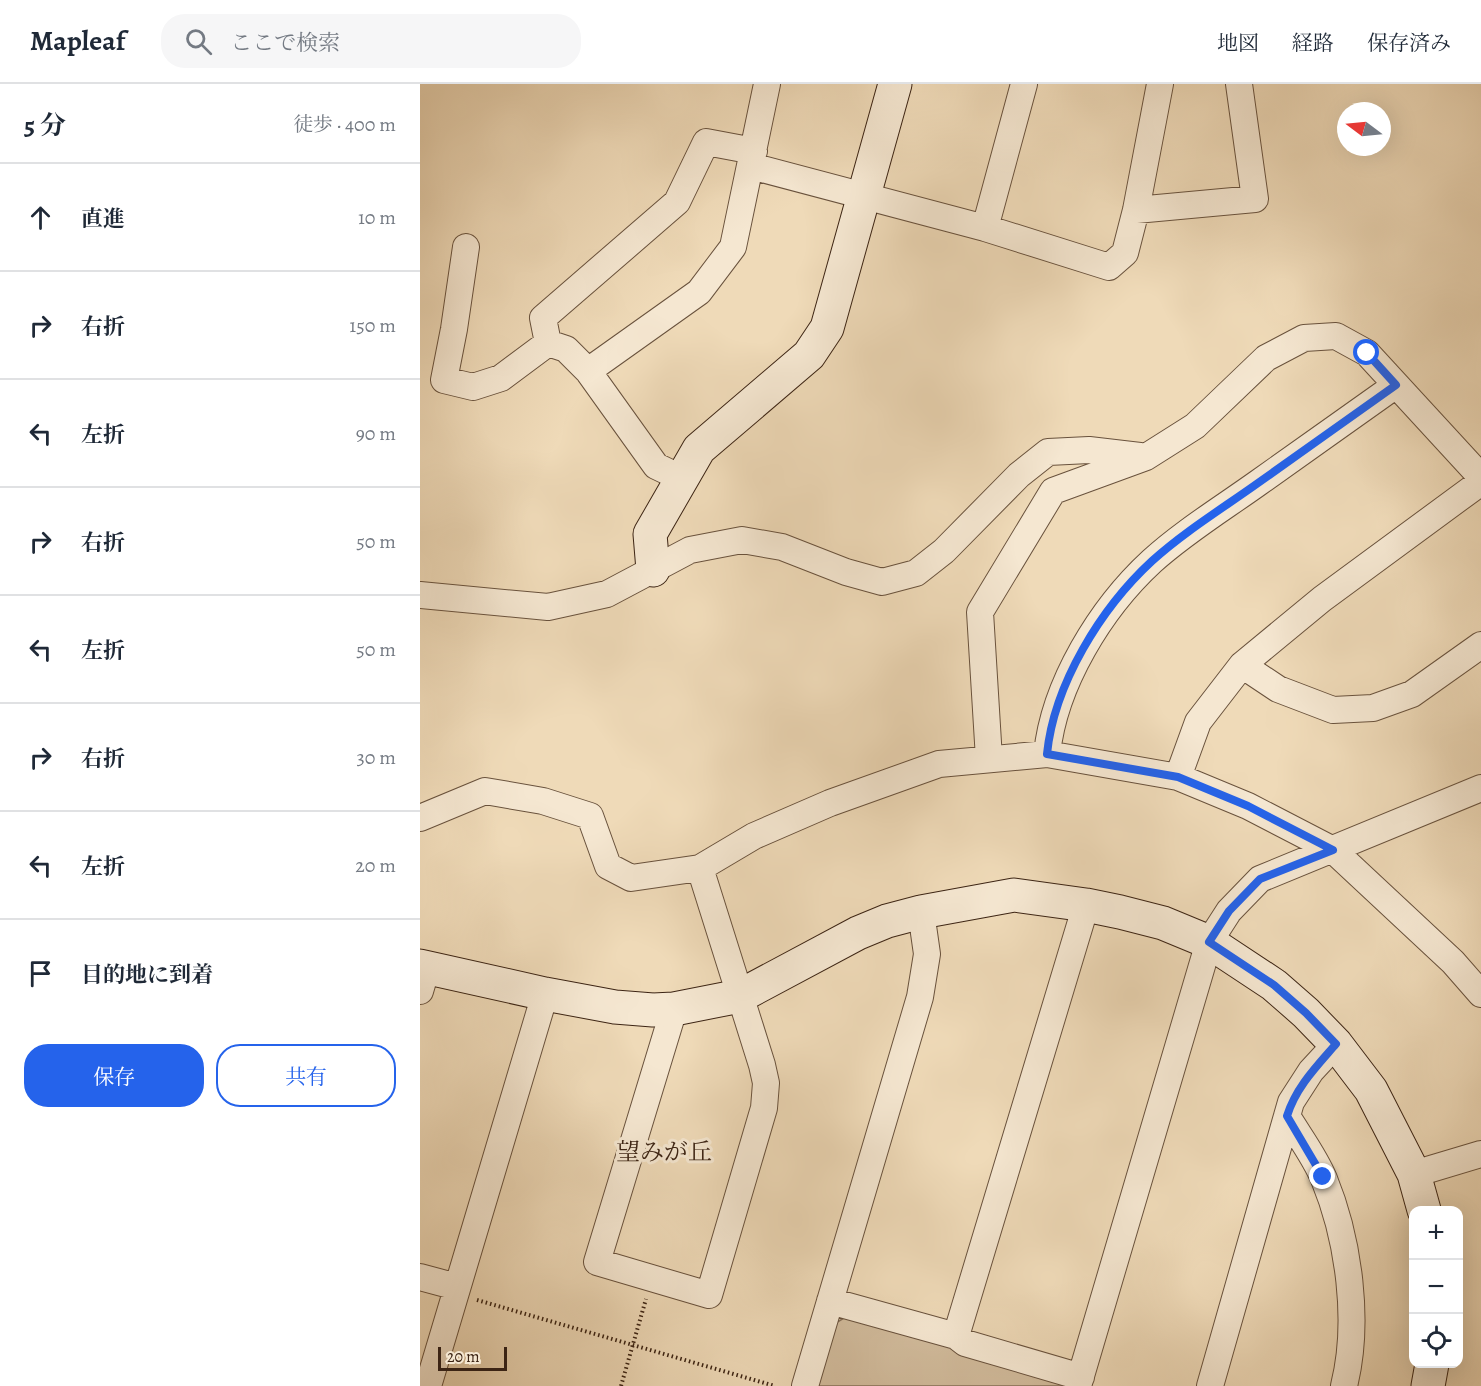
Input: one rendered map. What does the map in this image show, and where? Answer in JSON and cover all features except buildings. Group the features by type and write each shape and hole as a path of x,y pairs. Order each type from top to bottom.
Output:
{"street":[{"path":"588,371 699,291 733,247 767,84"},
{"path":"653,570 650,534 699,449 809,355 827,328 895,84"},
{"path":"986,228 1024,84"},
{"path":"548,343 543,318 677,202 706,142 865,196 986,228 1110,267 1125,253 1136,210 1160,84"},
{"path":"1136,210 1255,199 1239,84"},
{"path":"466,247 444,380 473,387 501,378 548,343"},
{"path":"989,759 980,612 1053,491 1146,457 1196,426 1266,358 1304,338 1336,336 1367,353 1481,479 1322,599 1242,664 1198,722 1178,777"},
{"path":"548,343 566,350 588,371 656,466 681,478"},
{"path":"1047,754 1049,735 1075,663 1111,605 1144,570 1187,534 1396,385"},
{"path":"420,594 548,607 607,594 690,550 742,540 782,547 846,572 882,582 916,573 944,551 1019,475 1048,452 1089,450 1146,457"},
{"path":"1242,664 1278,690 1333,710 1373,708 1412,693 1481,645"},
{"path":"420,818 485,791 543,801 590,816 608,866 631,878 700,868 754,836 830,803 939,764 1047,754 1178,777 1248,806 1333,850 1453,962 1481,994"},
{"path":"830,1301 956,1336 965,1343 1079,1381 1209,942 1229,911 1260,879 1481,788"},
{"path":"674,1008 597,1262 710,1296 764,1108 766,1083 700,868"},
{"path":"422,975 615,1007 653,1010 674,1008 740,996 858,933 887,921 921,912 1014,895 1086,904 1162,923 1209,942 1274,985 1306,1013 1336,1044 1371,1090 1414,1174 1423,1206"},
{"path":"956,1336 1086,904"},
{"path":"805,1386 920,997 927,954 921,912"},
{"path":"428,1386 464,1293 545,994"},
{"path":"1210,1386 1291,1102 1311,1071 1336,1044"},
{"path":"1287,1116 1323,1177 1336,1213 1344,1247 1350,1291 1351,1324 1344,1386"},
{"path":"1414,1174 1481,1154"},
{"path":"420,1277 464,1293"},
{"path":"1428,1386 1431,1368"}],"path":[{"path":"621,1386 653,1279"},
{"path":"464,1293 775,1386"}],"shaded area":[{"path":"849,1315 1069,1381 1068,1386 816,1386 834,1324"}],"district":[{"name":"望みが丘","path":"664,1152"}],"route":[{"path":"1323,1177 1287,1116 1291,1102 1311,1071 1336,1044 1274,985 1209,942 1229,911 1260,879 1333,850 1248,806 1178,777 1047,754 1049,735 1075,663 1111,605 1152,561 1396,385 1367,353"}]}
